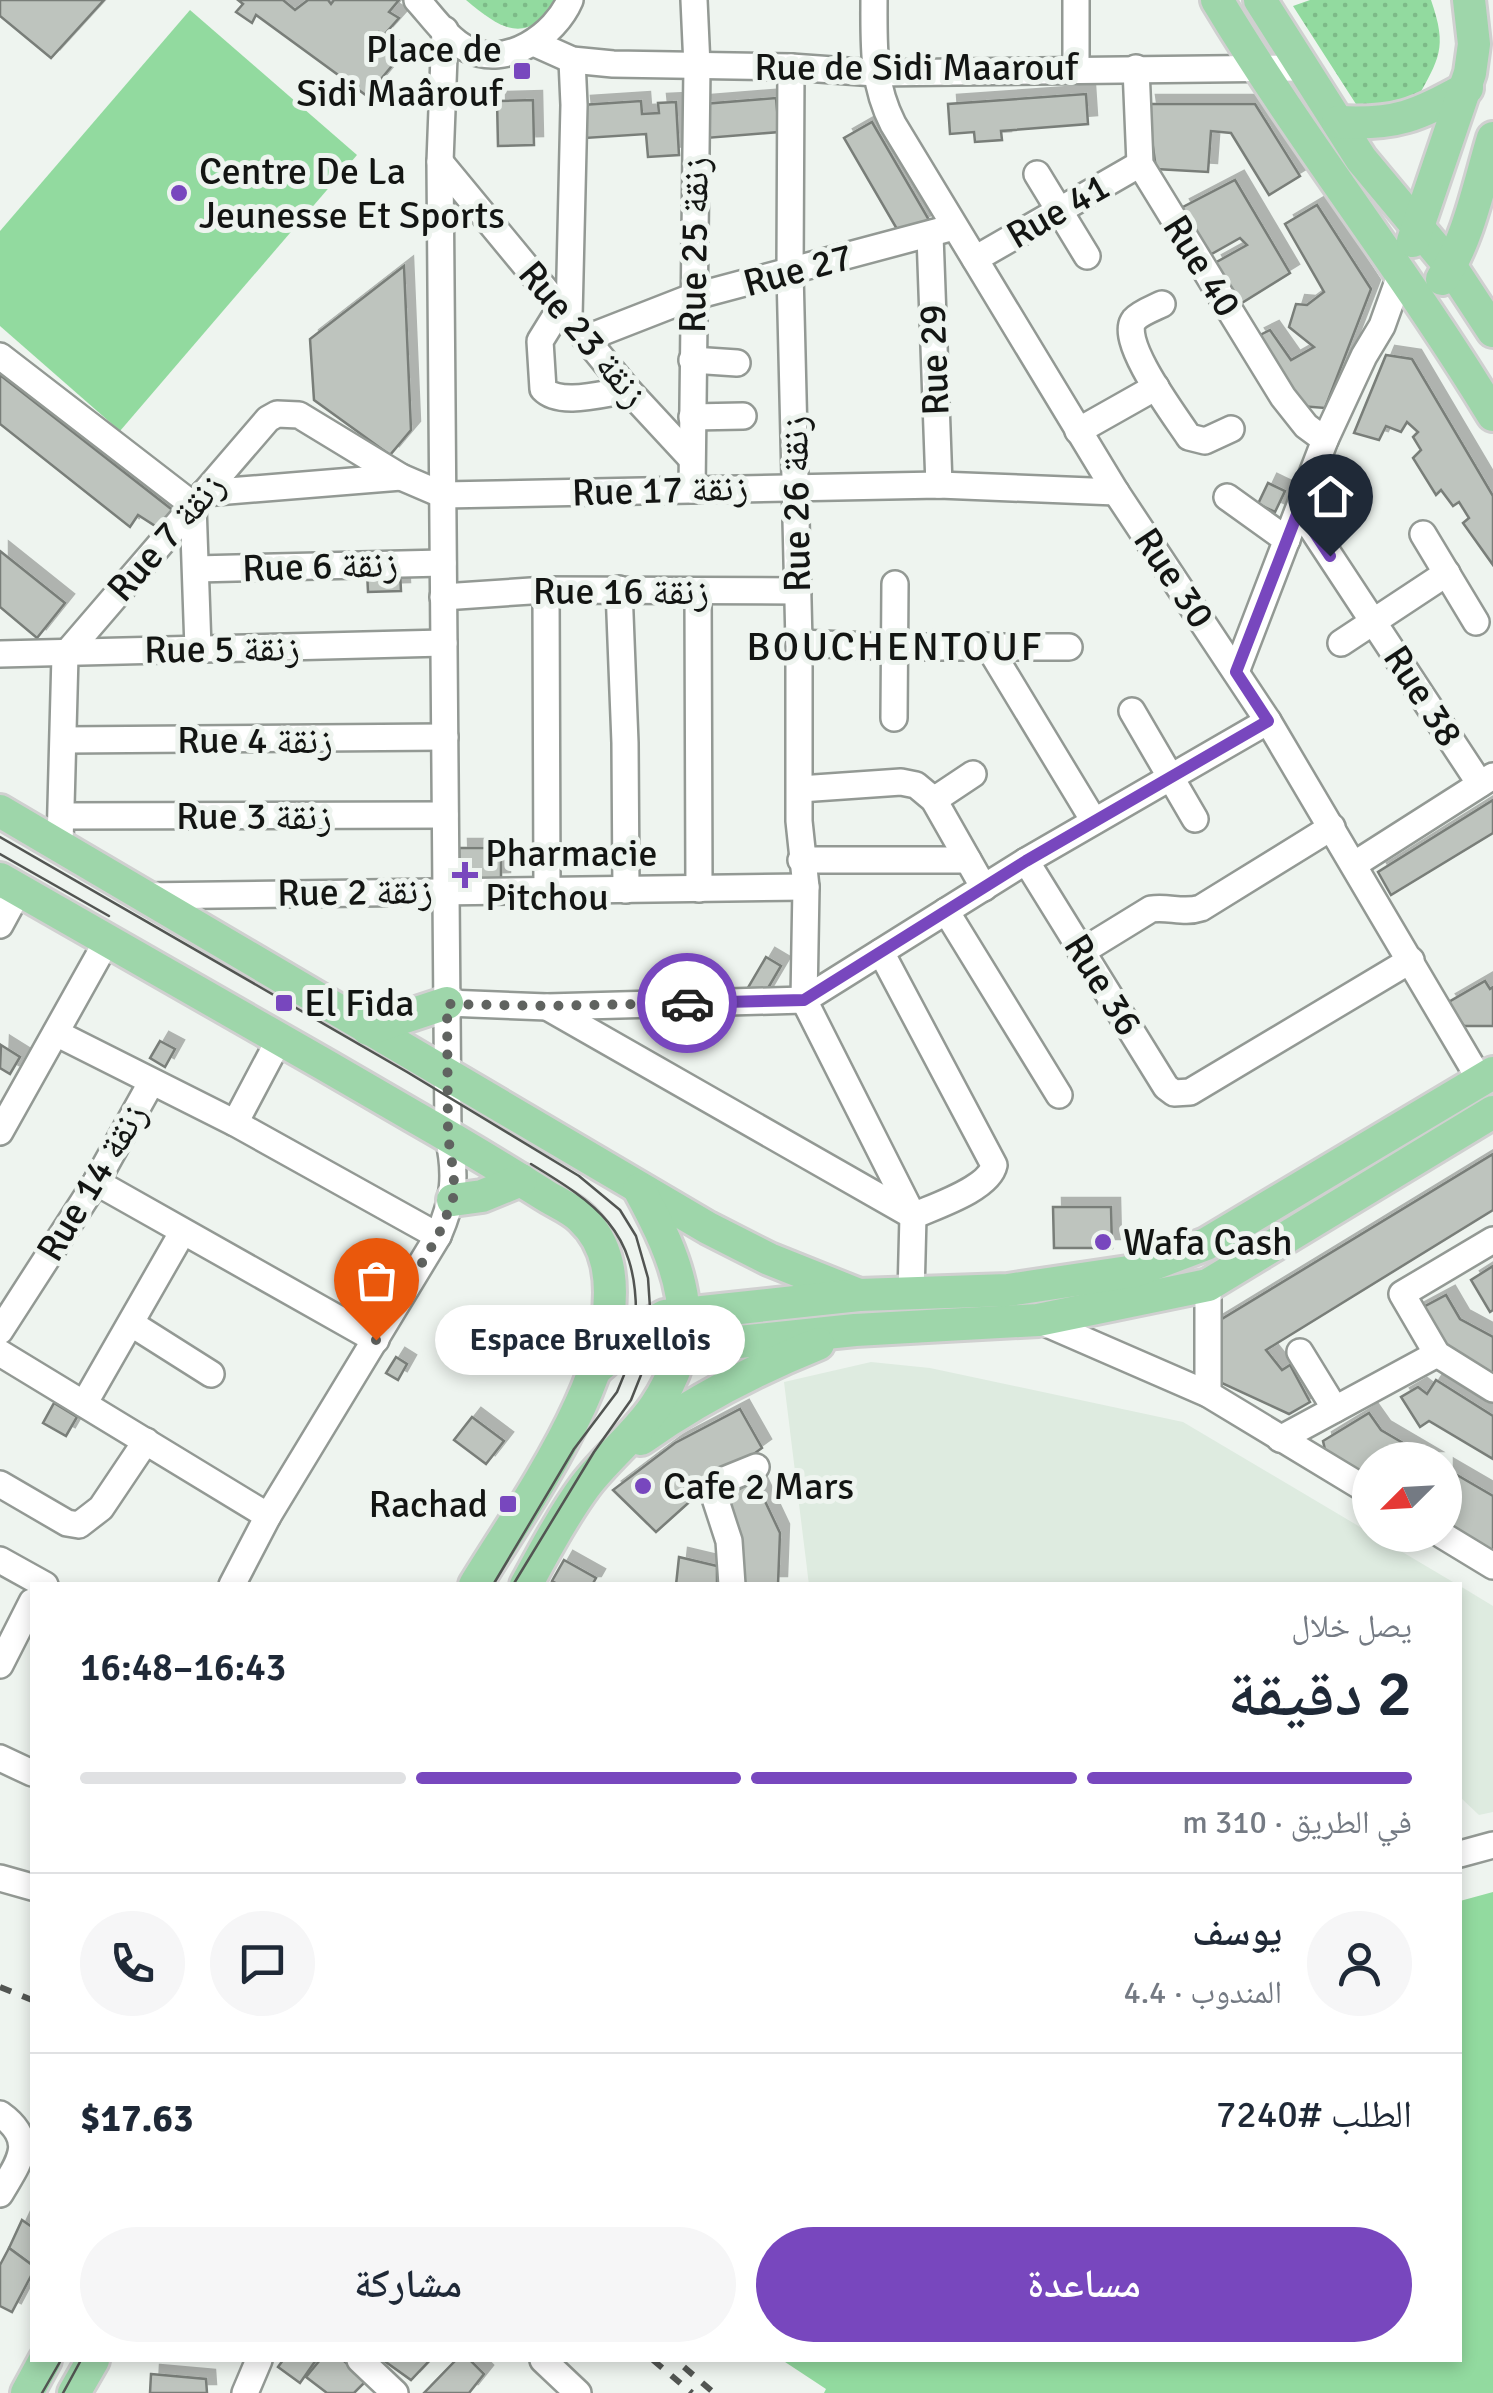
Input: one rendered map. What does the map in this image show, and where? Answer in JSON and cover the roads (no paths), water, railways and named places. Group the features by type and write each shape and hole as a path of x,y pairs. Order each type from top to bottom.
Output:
{"main road":[{"path":"1217,0 1258,68 1425,305 1493,415"},
{"path":"1260,0 1381,185 1450,267 1493,330"},
{"path":"1400,273 1467,88 1474,44 1469,0"},
{"path":"1338,122 1400,121 1467,88"},
{"path":"1425,305 1480,216 1493,138"},
{"path":"0,811 62,830 144,896 638,1188 769,1259 859,1295"},
{"path":"10,885 522,1180 580,1216 598,1239 606,1262 610,1313 596,1369 580,1406 477,1582"},
{"path":"368,1028 447,1004"},
{"path":"596,1369 636,1333 665,1316 859,1295 1008,1290 1135,1270 1206,1244 1487,1076"},
{"path":"610,1313 636,1333 665,1347 681,1348 855,1330 1038,1320 1208,1285 1493,1112"},
{"path":"453,1200 482,1196 522,1180"},
{"path":"528,1582 586,1485 655,1406 670,1380 681,1348 685,1314 672,1254 638,1188"},
{"path":"604,1465 717,1392 772,1363 855,1330"},
{"path":"27,2393 44,2362"},
{"path":"74,2393 92,2362"}],"street":[{"path":"417,0 466,49 501,53 534,43 552,29 570,0"},
{"name":"Rue 25 زنقة","path":"692,490 694,0"},
{"name":"Rue 30","path":"874,0 874,73 880,99 942,231 976,259 1116,492 1268,721 1411,960 1487,1076"},
{"path":"1076,0 1076,68"},
{"path":"234,1582 268,1516 438,1236 453,1200 448,1136 440,162 445,30"},
{"name":"Rue de Sidi Maarouf","path":"534,43 572,60 874,73 1302,68"},
{"path":"572,60 574,105 565,312 540,341 543,389 548,395 563,398 628,390"},
{"name":"Rue 26 زنقة","path":"790,67 800,788 806,887 804,1000"},
{"name":"Rue 40","path":"1136,68 1140,164 1283,397 1306,426 1326,440"},
{"name":"Rue 23 زنقة","path":"440,162 628,390 692,458"},
{"name":"Rue 41","path":"976,259 1140,164"},
{"path":"1037,174 1087,256"},
{"name":"Rue 27","path":"587,338 692,297 942,231"},
{"name":"Rue 29","path":"939,486 942,231"},
{"path":"1236,672 1326,440 1382,326 1400,273"},
{"path":"1162,304 1135,318 1131,329 1132,343 1156,387 1189,437 1205,442 1231,429"},
{"path":"1382,326 1410,317 1425,305"},
{"path":"0,356 198,499 401,477 443,495"},
{"path":"692,360 737,362"},
{"path":"1078,431 1156,387"},
{"name":"Rue 7 زنقة","path":"65,655 276,414 299,415 401,477"},
{"path":"692,417 743,416"},
{"name":"Rue 17 زنقة","path":"443,495 796,486 1116,492"},
{"path":"1227,497 1287,540"},
{"path":"198,499 198,648"},
{"name":"Rue 38","path":"1299,509 1487,780 1355,864"},
{"path":"1424,534 1476,622"},
{"name":"Rue 6 زنقة","path":"196,569 443,562"},
{"path":"1341,643 1447,573"},
{"path":"894,718 895,584"},
{"path":"619,589 626,890"},
{"path":"546,590 546,888"},
{"name":"Rue 16 زنقة","path":"444,596 546,590 798,591"},
{"path":"698,591 699,888"},
{"name":"Rue 5 زنقة","path":"0,654 444,643"},
{"path":"799,643 1069,648"},
{"path":"988,646 1094,821"},
{"path":"62,830 65,655"},
{"path":"1132,711 1194,819"},
{"path":"447,1004 547,1006 804,1000 1026,861 1268,721"},
{"name":"Rue 4 زنقة","path":"65,740 445,737"},
{"path":"934,800 973,774"},
{"path":"800,788 901,782 916,785 934,800 984,888"},
{"name":"Rue 3 زنقة","path":"62,830 445,816"},
{"path":"1082,952 1151,909 1161,907 1180,912 1201,908 1332,827"},
{"path":"802,860 968,860"},
{"name":"Rue 36","path":"1026,861 1166,1088 1174,1093 1190,1092 1411,960"},
{"path":"0,926 10,885"},
{"name":"Rue 2 زنقة","path":"144,896 806,887"},
{"path":"946,911 1059,1094"},
{"path":"0,1132 108,940"},
{"path":"881,952 994,1165 992,1175 979,1185 913,1216"},
{"path":"804,1000 913,1216 911,1295"},
{"path":"547,1006 913,1216"},
{"path":"56,1033 236,1124 438,1236"},
{"path":"236,1124 280,1038"},
{"name":"Rue 14 زنقة","path":"0,1332 96,1182 151,1083"},
{"path":"96,1182 376,1340"},
{"path":"84,1404 182,1233"},
{"path":"1493,1240 1402,1294 1438,1354 1493,1389"},
{"path":"1208,1285 1208,1394"},
{"path":"1038,1320 1208,1394 1352,1481"},
{"path":"132,1324 212,1374"},
{"path":"1300,1352 1334,1408"},
{"path":"0,1353 268,1516"},
{"path":"1280,1439 1438,1354"},
{"path":"0,1484 67,1523 79,1525 101,1508 146,1441"},
{"path":"732,1582 730,1541 713,1492 718,1484 756,1467"},
{"path":"1462,1547 1493,1566"},
{"path":"0,1560 30,1582"},
{"path":"0,1665 30,1608"},
{"path":"0,1758 30,1772"},
{"path":"1462,1853 1493,1845"},
{"path":"0,1878 30,1886"},
{"path":"0,2114 22,2139 23,2153 0,2194"},
{"path":"245,2393 258,2362"},
{"path":"362,2362 395,2393"},
{"path":"546,2362 578,2393"}],"tram line":[{"path":"0,837 407,1072 579,1176 620,1210 636,1236 648,1278 651,1323 643,1370 631,1400 594,1452 515,1582"},
{"path":"0,854 109,916"},
{"path":"531,1164 575,1192 608,1222 629,1260 636,1313"},
{"path":"495,1582 574,1449 617,1392 631,1358"},
{"path":"42,2393 60,2362"},
{"path":"63,2393 80,2362"}],"railway":[{"path":"0,1987 30,1999"},
{"path":"655,2362 692,2393"},
{"path":"684,2367 714,2393"}],"place":[{"name":"Place de Sidi Maârouf","path":"522,71"},
{"name":"Centre De La Jeunesse Et Sports","path":"179,193"},
{"name":"Pharmacie Pitchou","path":"465,875"},
{"name":"El Fida","path":"284,1003"},
{"name":"Wafa Cash","path":"1103,1242"},
{"name":"Espace Bruxellois","path":"376,1340"},
{"name":"Cafe 2 Mars","path":"643,1486"},
{"name":"Rachad","path":"508,1504"}],"district":[{"name":"BOUCHENTOUF","path":"895,647"}]}
